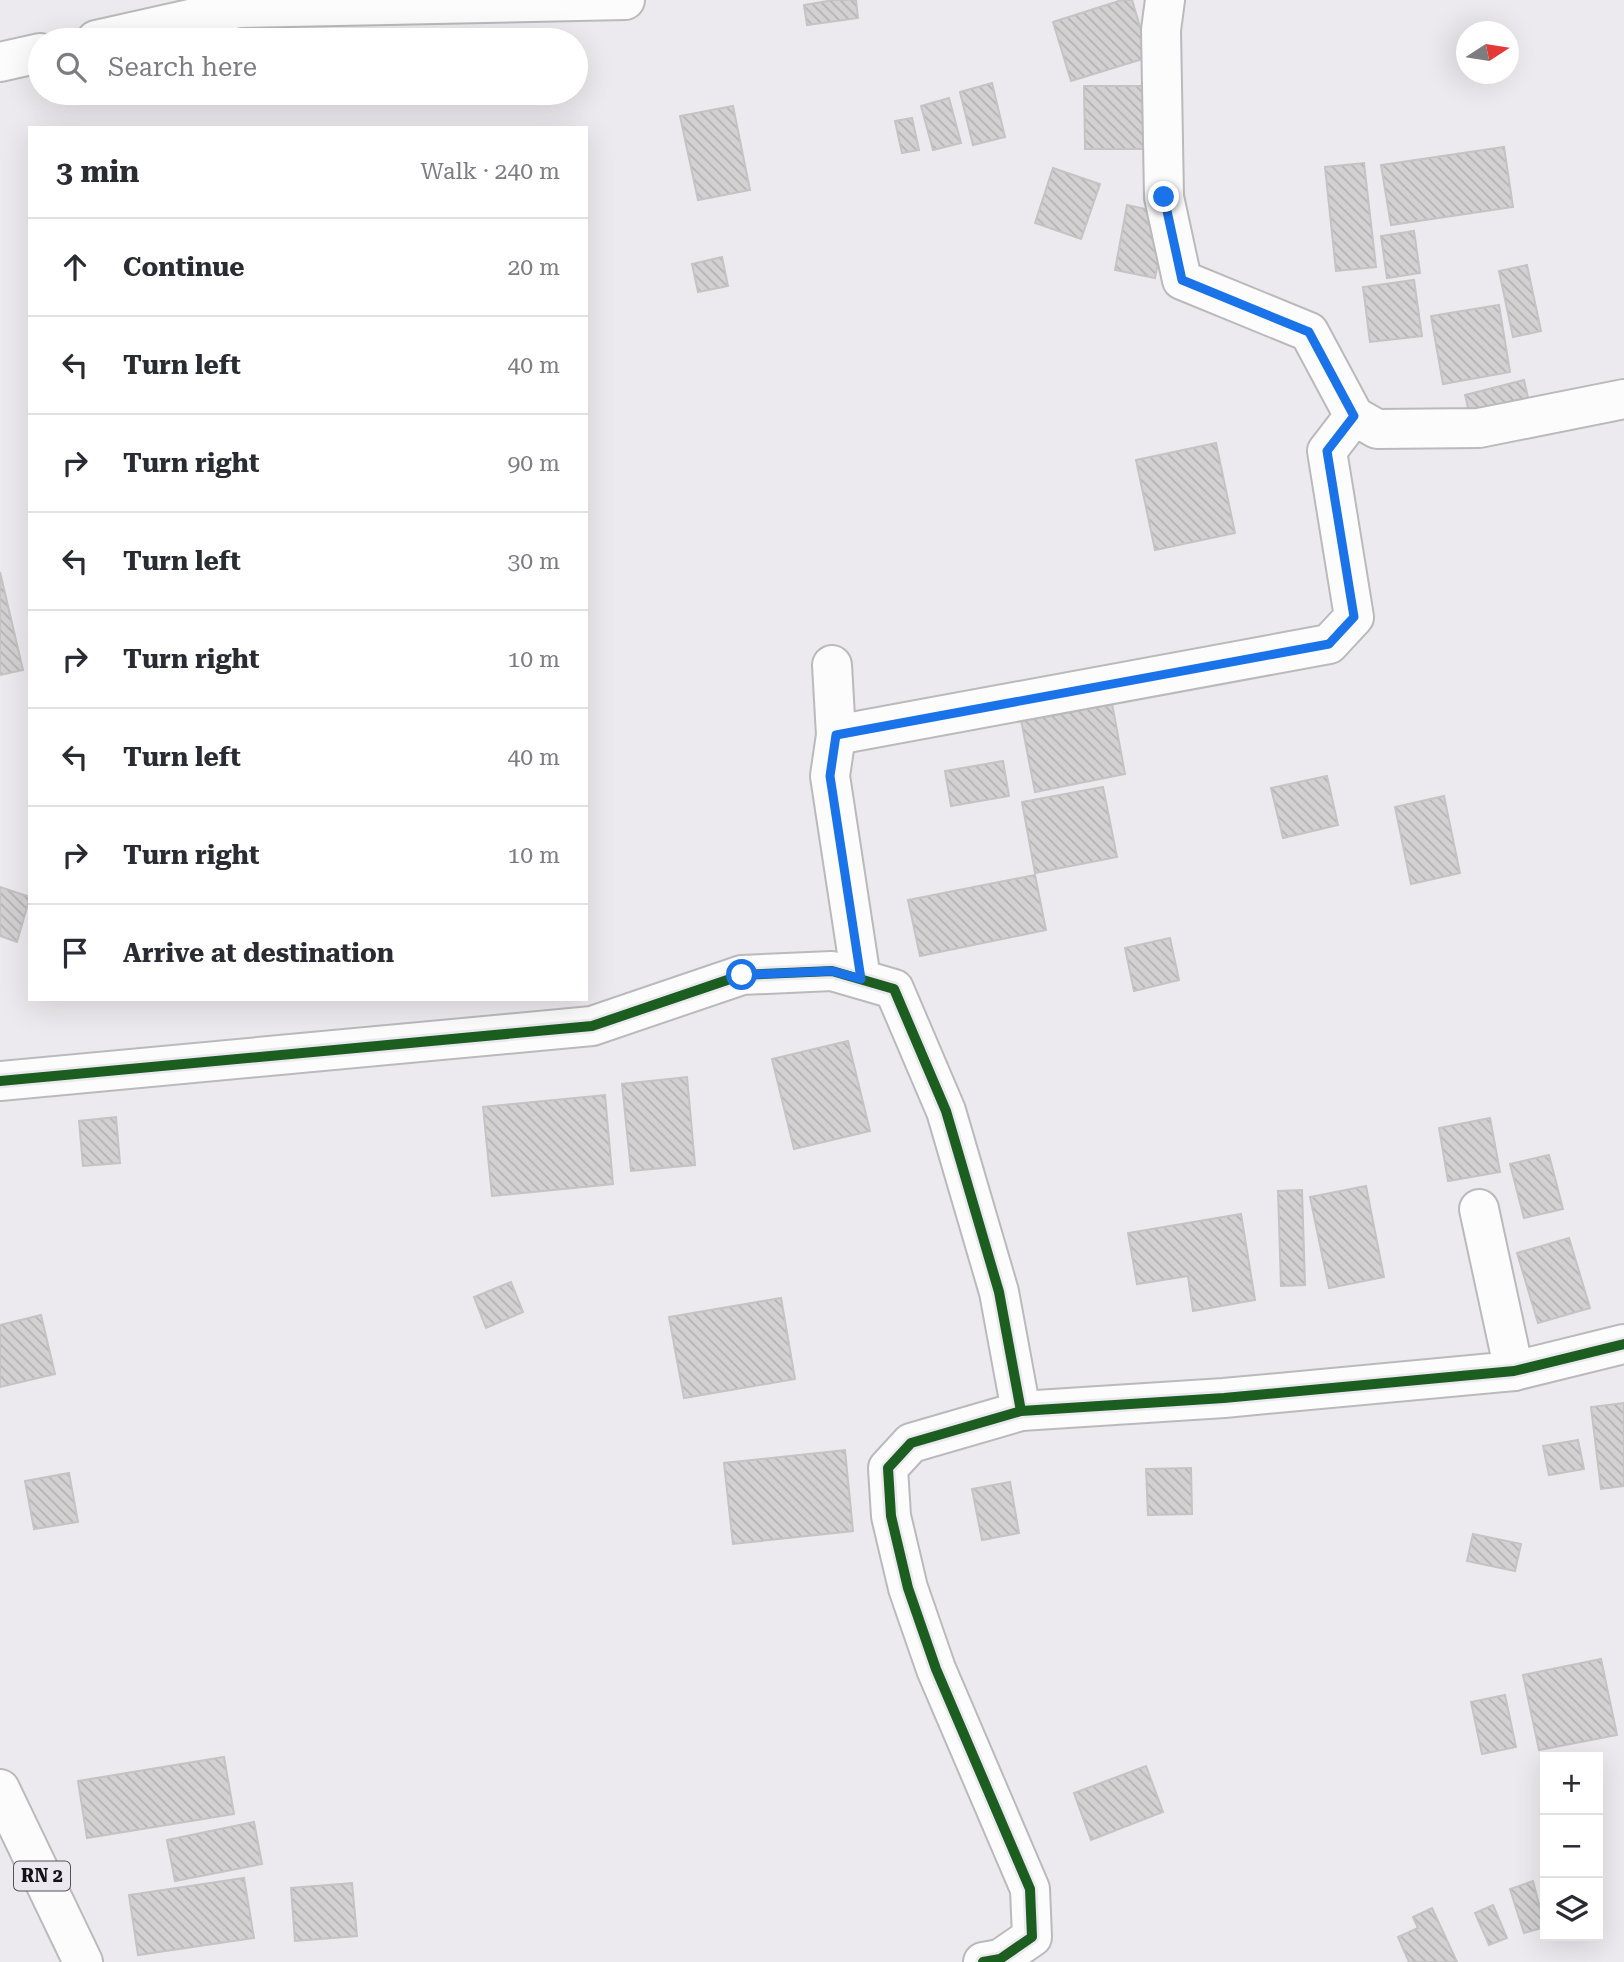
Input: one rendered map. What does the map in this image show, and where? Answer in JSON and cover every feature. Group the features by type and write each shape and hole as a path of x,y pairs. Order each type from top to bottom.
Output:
{"street":[{"path":"150,28 239,8 625,0"},
{"path":"1164,0 1161,30 1164,197 1182,280 1309,332 1354,416 1377,429 1479,428 1624,398"},
{"path":"0,62 28,56"},
{"path":"836,735 1329,644 1354,617 1327,451 1354,416"},
{"path":"832,664 836,735 830,776 861,979"},
{"path":"0,1081 592,1026 742,975 832,971 894,989 946,1111 999,1292 1021,1411"},
{"path":"1479,1209 1514,1371"},
{"path":"983,1962 1000,1959 1032,1937 1030,1889 936,1670 908,1588 891,1516 888,1468 911,1443 1021,1411 1224,1398 1514,1371 1624,1344"},
{"name":"RN 2","path":"0,1789 83,1962"}],"building":[{"path":"834,0 856,0 858,18 807,25 804,5"},
{"path":"1122,0 1132,0 1149,57 1071,81 1053,22"},
{"path":"992,83 1005,137 973,145 960,92"},
{"path":"1084,86 1143,86 1144,149 1085,149"},
{"path":"949,98 961,143 933,150 921,106"},
{"path":"733,106 750,190 698,200 680,116"},
{"path":"912,118 919,150 902,153 895,121"},
{"path":"1504,147 1513,207 1391,225 1381,165"},
{"path":"1364,163 1376,267 1336,271 1325,167"},
{"path":"1053,168 1100,184 1081,239 1035,223"},
{"path":"1127,205 1168,214 1155,278 1115,270"},
{"path":"1414,231 1420,273 1387,278 1381,236"},
{"path":"722,257 728,286 698,292 692,264"},
{"path":"1527,265 1541,331 1513,337 1499,271"},
{"path":"1414,280 1422,336 1370,342 1363,287"},
{"path":"1499,305 1510,372 1443,384 1431,316"},
{"path":"1524,380 1530,406 1471,420 1465,395"},
{"path":"1216,443 1235,533 1155,550 1136,460"},
{"path":"0,572 23,670 0,675"},
{"path":"1111,698 1125,774 1035,792 1020,715"},
{"path":"1003,761 1009,796 951,806 945,771"},
{"path":"1327,776 1338,825 1283,838 1271,788"},
{"path":"1103,787 1117,857 1035,873 1022,802"},
{"path":"1444,796 1460,873 1411,884 1395,807"},
{"path":"1035,875 1046,930 920,956 908,900"},
{"path":"0,887 28,896 28,904 17,942 0,936"},
{"path":"1170,938 1179,980 1134,991 1125,948"},
{"path":"848,1041 870,1131 794,1149 772,1059"},
{"path":"687,1077 695,1165 631,1171 622,1084"},
{"path":"605,1095 613,1184 492,1196 483,1107"},
{"path":"116,1117 120,1163 83,1166 79,1121"},
{"path":"1490,1118 1500,1172 1448,1181 1439,1128"},
{"path":"1549,1155 1563,1209 1524,1218 1510,1164"},
{"path":"1366,1186 1384,1277 1329,1288 1310,1197"},
{"path":"1302,1190 1305,1285 1281,1286 1278,1191"},
{"path":"1241,1214 1255,1300 1193,1311 1188,1276 1137,1284 1128,1233"},
{"path":"1569,1238 1590,1308 1538,1323 1517,1253"},
{"path":"511,1282 523,1312 486,1328 474,1297"},
{"path":"781,1298 795,1379 684,1398 669,1317"},
{"path":"41,1315 55,1374 0,1387 0,1325"},
{"path":"1624,1403 1624,1486 1601,1489 1591,1407"},
{"path":"1578,1440 1584,1469 1549,1475 1543,1446"},
{"path":"845,1450 853,1531 733,1544 724,1463"},
{"path":"1191,1468 1192,1514 1148,1515 1146,1469"},
{"path":"69,1473 78,1522 34,1529 25,1481"},
{"path":"1010,1482 1019,1533 982,1540 972,1489"},
{"path":"1473,1534 1521,1544 1515,1571 1467,1561"},
{"path":"1601,1659 1617,1735 1539,1750 1523,1675"},
{"path":"1505,1695 1516,1747 1482,1754 1471,1702"},
{"path":"224,1757 234,1814 87,1838 78,1781"},
{"path":"1146,1766 1163,1812 1091,1840 1074,1793"},
{"path":"254,1822 262,1864 175,1881 167,1840"},
{"path":"244,1878 254,1938 138,1955 129,1895"},
{"path":"1533,1881 1540,1908 1540,1928 1524,1933 1510,1889"},
{"path":"352,1883 357,1936 295,1941 291,1888"},
{"path":"1493,1905 1507,1938 1489,1945 1475,1913"},
{"path":"1432,1908 1457,1962 1409,1962 1398,1937 1418,1928 1413,1917"}],"cycle path":[{"path":"0,1081 592,1026 742,975 832,971 894,989 946,1111 999,1292 1021,1411"},
{"path":"983,1962 1000,1959 1032,1937 1030,1889 936,1669 908,1588 891,1516 888,1468 911,1443 1021,1411 1224,1398 1514,1371 1624,1344"}],"route":[{"path":"742,975 832,971 861,979 830,776 836,735 1329,644 1354,617 1327,451 1354,416 1309,332 1182,280 1164,197"}]}
